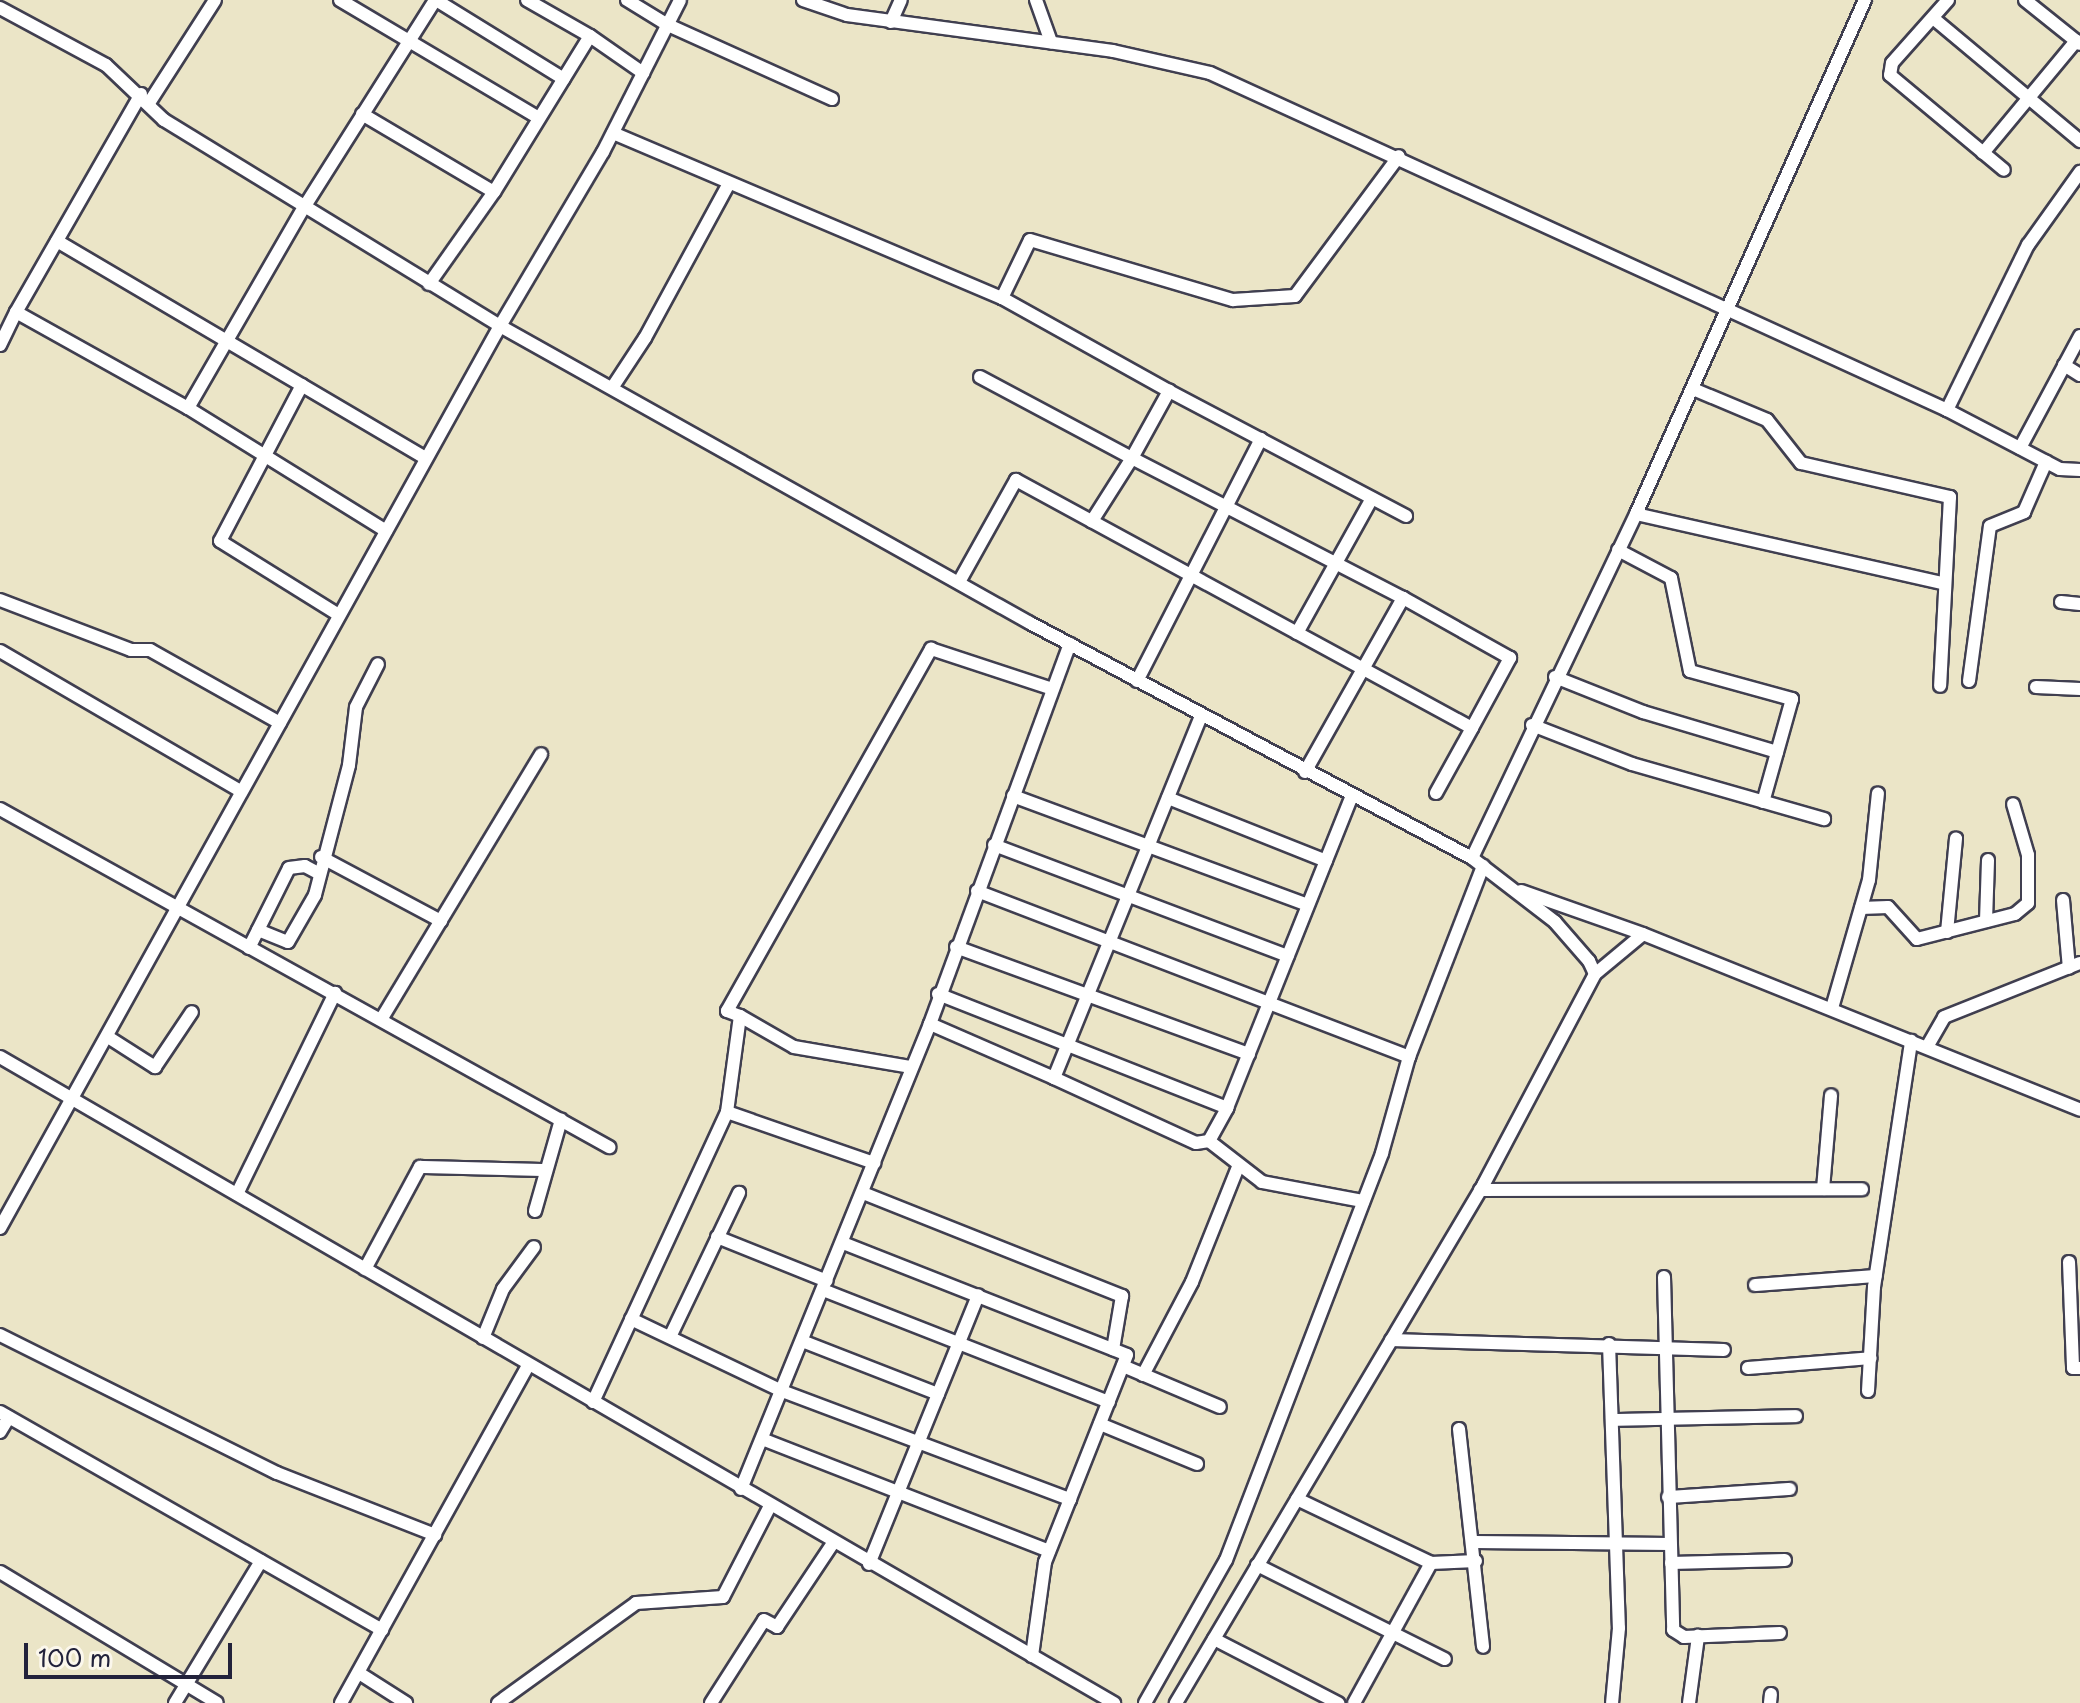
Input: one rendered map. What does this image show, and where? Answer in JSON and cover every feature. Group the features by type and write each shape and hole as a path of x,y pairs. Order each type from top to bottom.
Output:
{"street":[{"path":"0,345 57,241 145,98 215,0"},
{"path":"340,0 539,118"},
{"path":"188,408 303,209 435,0 564,79"},
{"path":"527,0 590,36 643,73"},
{"path":"627,0 668,25 832,99"},
{"path":"0,1228 75,1099 176,909 426,458 613,133 680,0"},
{"path":"803,0 847,15 1051,42 1210,73 1399,156 1947,410 2060,469 2080,470"},
{"path":"847,15 851,0"},
{"path":"891,22 901,0"},
{"path":"1036,0 1051,42"},
{"path":"1145,1703 1226,1560 1398,1107 1409,1057 1478,862 1532,725 1636,514 1865,0"},
{"path":"1948,0 1892,63 1890,75 2004,170"},
{"path":"1983,153 2078,42 2025,0"},
{"path":"0,8 106,65 145,98 164,120 303,209 500,326 1137,681 1478,862 1555,922 1595,974"},
{"path":"1933,18 2080,141"},
{"path":"429,284 494,192 590,36"},
{"path":"362,114 494,192"},
{"path":"613,133 1002,298 1169,391 1406,516"},
{"path":"1002,298 1030,240 1233,300 1295,296 1399,156"},
{"path":"1947,410 2028,245 2080,172"},
{"path":"612,388 645,338 729,183"},
{"path":"57,241 426,458"},
{"path":"16,312 188,408 386,531"},
{"path":"2020,448 2080,336"},
{"path":"2064,365 2080,375"},
{"path":"980,377 1403,598 1510,658 1436,793"},
{"path":"302,385 220,541 339,615"},
{"path":"1693,389 1767,420 1801,463 1950,497 1942,583 1940,686"},
{"path":"1092,521 1169,391"},
{"path":"1137,681 1261,439"},
{"path":"1969,681 1990,526 2024,512 2046,462"},
{"path":"959,582 1016,480 1472,728"},
{"path":"1297,633 1372,498"},
{"path":"1636,514 1942,583"},
{"path":"1618,550 1671,578 1690,671 1790,695 1792,703 1763,802"},
{"path":"1305,772 1403,598"},
{"path":"0,600 13,609 131,650 150,650 280,723"},
{"path":"2061,602 2080,604"},
{"path":"741,1489 930,1024 938,994 1070,644"},
{"path":"911,1067 794,1047 727,1011 931,649 1053,689"},
{"path":"0,651 241,791"},
{"path":"258,930 282,942 292,939 320,874 321,857 343,792 356,707 378,664"},
{"path":"1555,677 1643,712 1777,752"},
{"path":"2036,687 2080,689"},
{"path":"1054,1078 1201,716"},
{"path":"1532,725 1632,764 1824,819"},
{"path":"382,1018 541,754"},
{"path":"1832,1008 1875,851 1878,793"},
{"path":"1013,796 1308,905"},
{"path":"1209,1141 1227,1108 1352,796"},
{"path":"1168,798 1326,861"},
{"path":"1861,908 1888,907 1917,939 2015,914 2028,903 2028,855 2013,804"},
{"path":"0,809 176,909 382,1018 609,1147"},
{"path":"1947,932 1956,838"},
{"path":"994,845 1288,956"},
{"path":"321,857 441,921"},
{"path":"1986,921 1988,860"},
{"path":"249,948 289,868 305,866 320,874"},
{"path":"1513,888 1643,934 2080,1110"},
{"path":"977,891 1409,1057"},
{"path":"1927,1047 1944,1017 2074,966 2063,900"},
{"path":"1176,1703 1480,1190 1595,974 1643,934"},
{"path":"956,947 1249,1054"},
{"path":"237,1194 335,993"},
{"path":"938,994 1227,1108"},
{"path":"108,1037 155,1067 192,1012"},
{"path":"593,1402 727,1112 740,1016"},
{"path":"930,1024 1196,1143 1209,1141"},
{"path":"1868,1391 1876,1276 1911,1041"},
{"path":"0,1057 869,1564 1114,1703"},
{"path":"1823,1189 1831,1095"},
{"path":"727,1112 874,1163"},
{"path":"535,1211 561,1120"},
{"path":"1209,1141 1238,1167 1281,1189 1363,1201"},
{"path":"365,1269 420,1167 546,1170"},
{"path":"1143,1375 1192,1282 1238,1167"},
{"path":"1480,1190 1862,1189"},
{"path":"670,1337 739,1193"},
{"path":"863,1193 1122,1296 1113,1349"},
{"path":"717,1237 958,1344 1109,1402"},
{"path":"843,1243 1127,1355 1049,1551 1032,1656"},
{"path":"483,1338 503,1289 534,1247"},
{"path":"2069,1262 2075,1306 2073,1368 2080,1368"},
{"path":"1755,1285 1876,1276"},
{"path":"1664,1277 1663,1346 1673,1630 1675,1635 1698,1636 1780,1633"},
{"path":"869,1564 978,1295"},
{"path":"631,1319 782,1391 1070,1499"},
{"path":"0,1335 277,1473 435,1535"},
{"path":"1391,1340 1609,1344 1724,1350"},
{"path":"802,1341 938,1394"},
{"path":"1609,1344 1619,1651 1612,1703"},
{"path":"1748,1368 1871,1358"},
{"path":"341,1703 528,1365"},
{"path":"1123,1366 1220,1407"},
{"path":"0,1432 4,1414 382,1630"},
{"path":"1612,1420 1796,1416"},
{"path":"1100,1424 1197,1464"},
{"path":"1459,1429 1475,1542 1483,1647"},
{"path":"762,1439 1049,1551"},
{"path":"1668,1497 1790,1489"},
{"path":"1297,1499 1431,1563 1476,1561"},
{"path":"498,1703 636,1603 723,1597 770,1506"},
{"path":"1475,1542 1617,1546 1670,1544"},
{"path":"711,1703 764,1620 777,1627 833,1543"},
{"path":"1671,1563 1785,1560"},
{"path":"175,1703 261,1561"},
{"path":"1354,1703 1431,1563"},
{"path":"1257,1565 1445,1659"},
{"path":"0,1572 126,1644 185,1686 217,1703"},
{"path":"1689,1703 1698,1636"},
{"path":"1214,1639 1338,1703"},
{"path":"359,1673 406,1703"}]}
